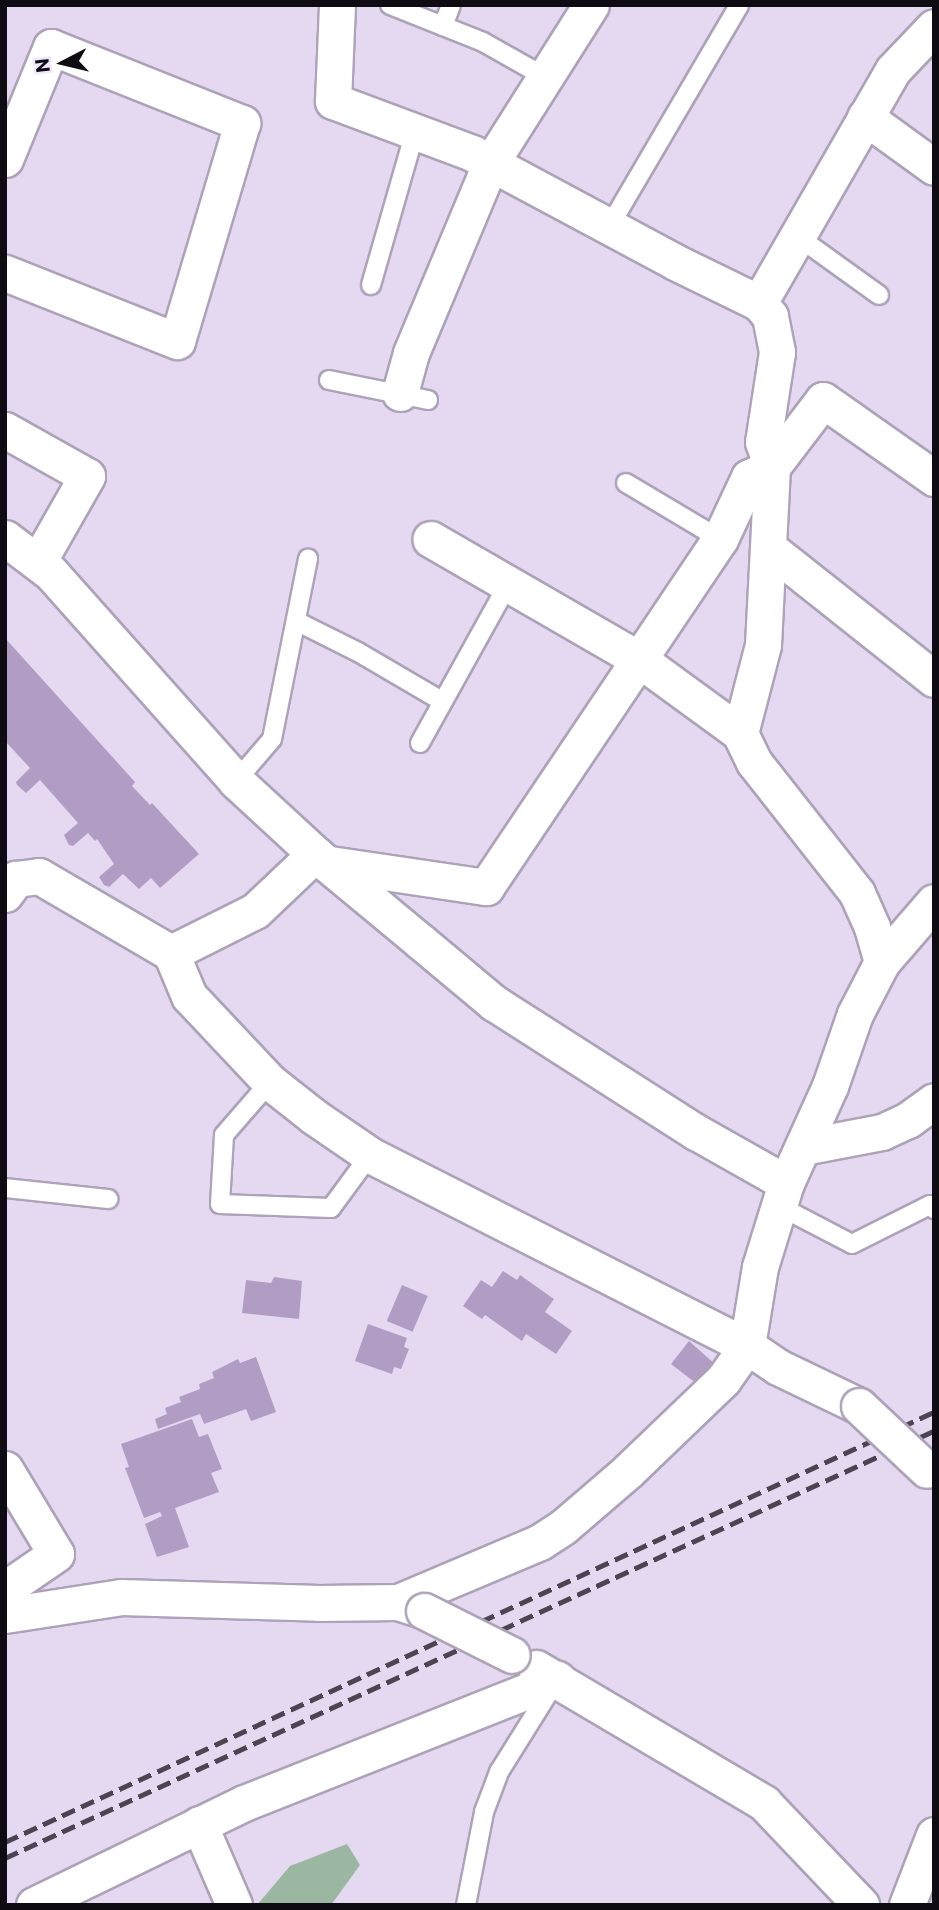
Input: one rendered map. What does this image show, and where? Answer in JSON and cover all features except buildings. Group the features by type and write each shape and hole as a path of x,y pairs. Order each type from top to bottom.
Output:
{"street":[{"path":"337,5 333,101 472,153 609,227 759,303 770,316 777,352 763,442 772,467 770,549 763,645 740,733"},
{"path":"414,396 411,353 489,164 591,5"},
{"path":"926,5 934,9"},
{"path":"759,303 893,70 934,27"},
{"path":"5,159 51,47 242,123 177,341 5,273"},
{"path":"865,117 934,167"},
{"path":"172,953 255,911 323,859 486,887 720,539 749,477 772,467 822,400 934,478"},
{"path":"5,430 87,476 38,562"},
{"path":"5,538 38,562 83,607 236,781 323,859 494,1003 696,1132 782,1194"},
{"path":"430,539 640,660 740,733 754,762 857,893 872,927 882,962"},
{"path":"770,549 934,679"},
{"path":"5,894 16,879 39,876 172,953 188,996 270,1082 370,1155 747,1346 778,1367 859,1406 931,1472"},
{"path":"411,1607 540,1542 563,1527 628,1471 723,1380 747,1346 760,1267 782,1194 855,1014 882,962 934,901"},
{"path":"803,1147 882,1132 908,1120 934,1101"},
{"path":"5,1469 56,1554 5,1589"},
{"path":"5,1615 121,1597 411,1607 557,1679 764,1803 861,1905"},
{"path":"34,1905 199,1824 557,1679"},
{"path":"199,1824 234,1905"},
{"path":"907,1905 934,1835"}],"lane":[{"path":"390,5 483,42 545,77"},
{"path":"443,26 451,5"},
{"path":"609,227 739,5"},
{"path":"371,285 415,132"},
{"path":"797,236 878,295"},
{"path":"328,380 414,396"},
{"path":"626,483 720,539"},
{"path":"236,781 272,739 308,559"},
{"path":"420,743 508,584"},
{"path":"296,621 358,652 442,701"},
{"path":"270,1082 224,1135 220,1204 331,1208 370,1155"},
{"path":"5,1188 108,1199"},
{"path":"782,1194 852,1244 930,1205 934,1209"},
{"path":"466,1905 484,1812 499,1772 557,1679"}],"green space":[{"path":"347,1844 360,1865 331,1905 257,1905 290,1866"}],"railway":[{"path":"5,1842 934,1412"},
{"path":"5,1858 934,1431"}]}
